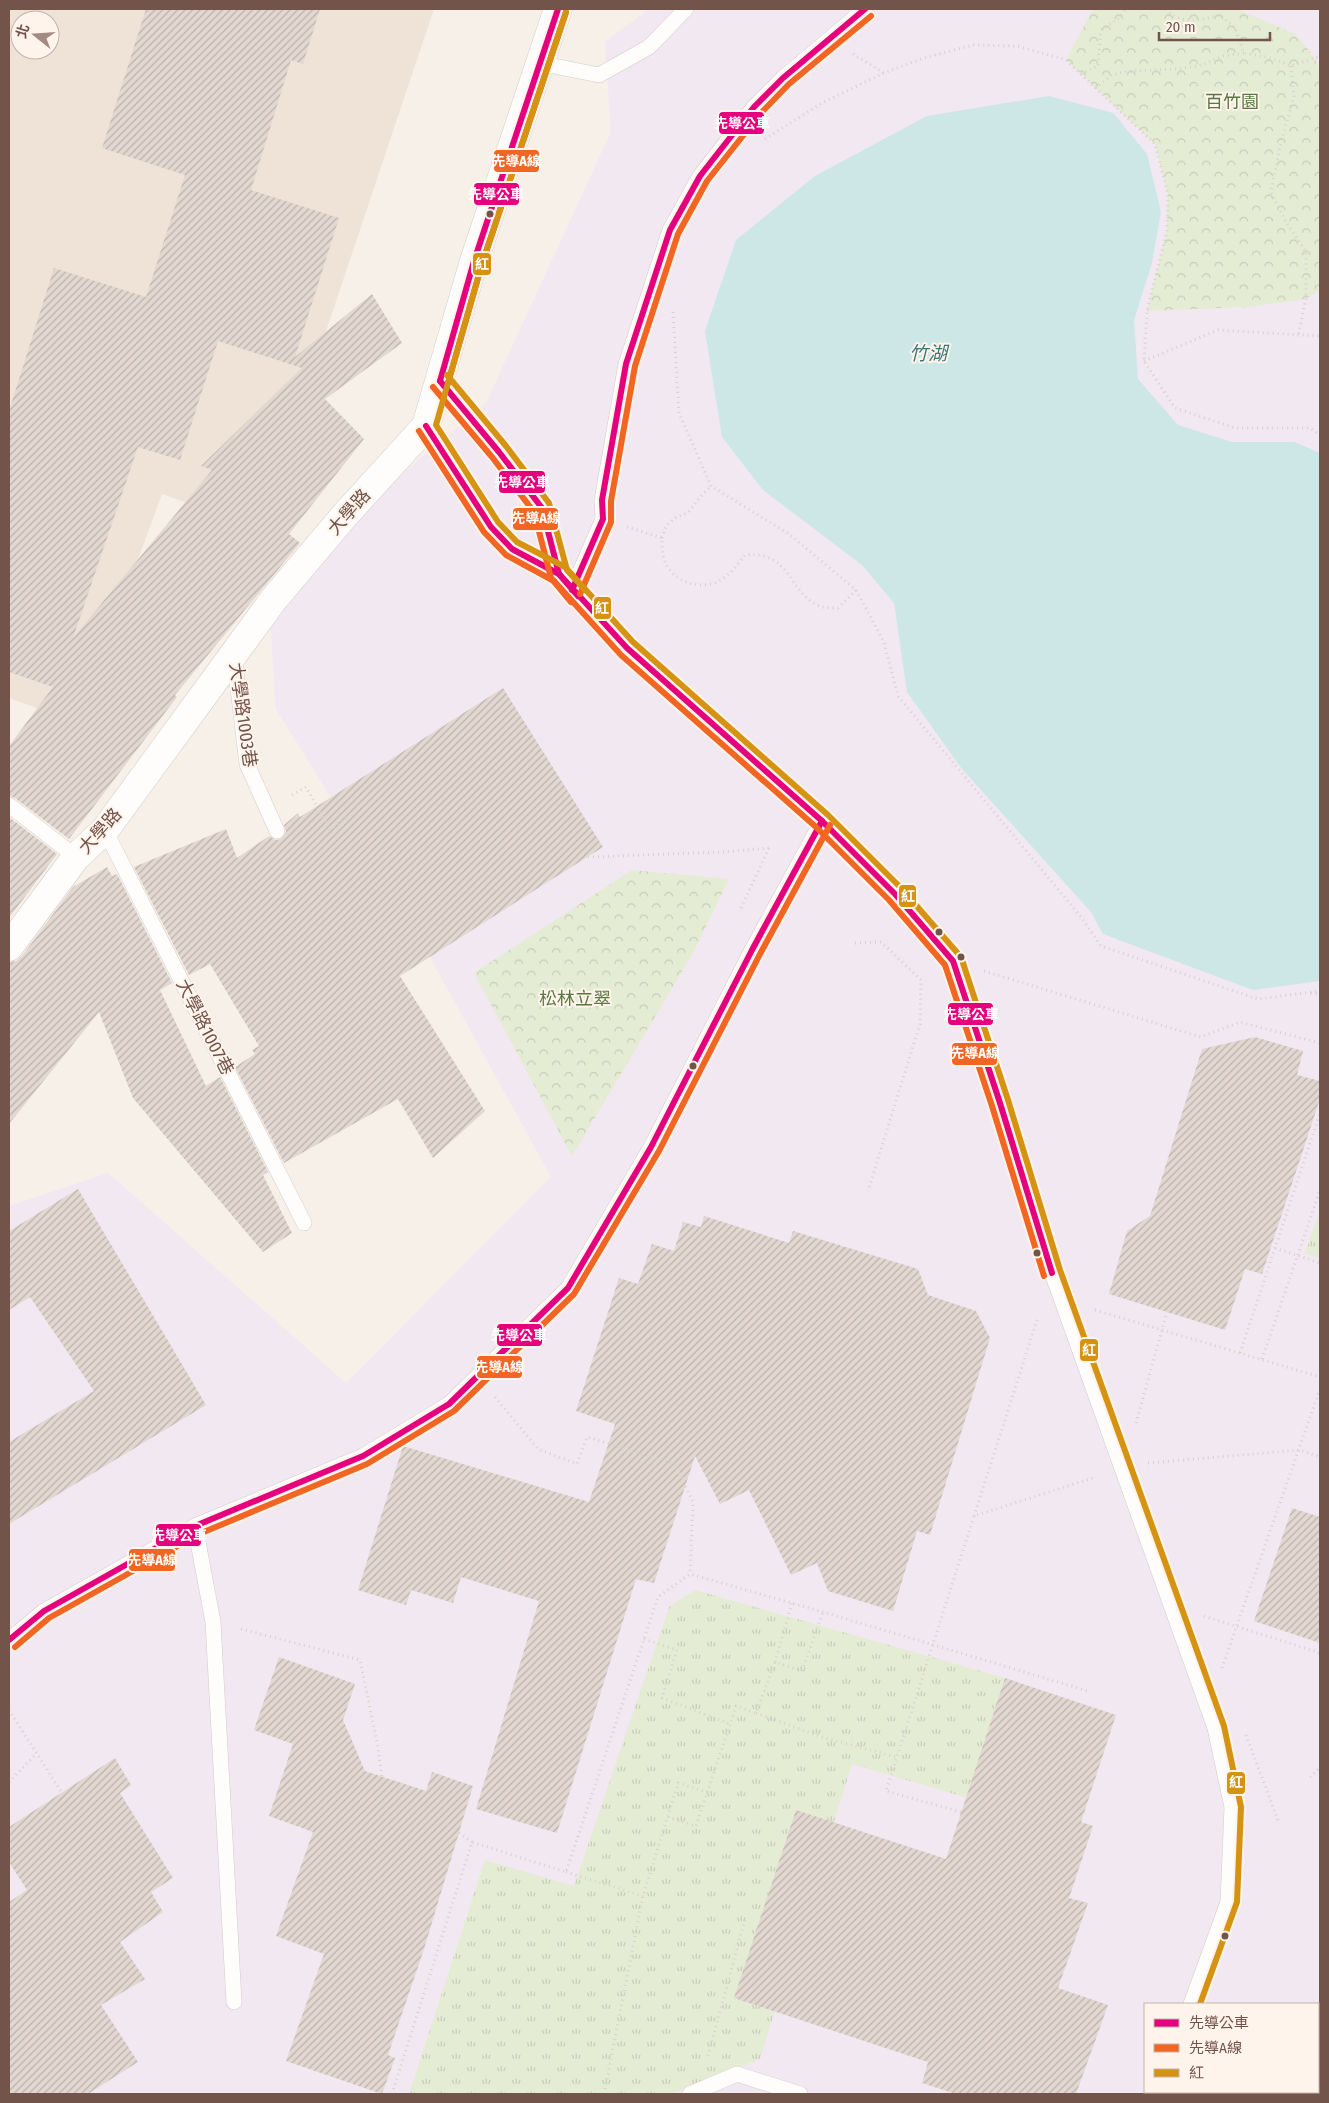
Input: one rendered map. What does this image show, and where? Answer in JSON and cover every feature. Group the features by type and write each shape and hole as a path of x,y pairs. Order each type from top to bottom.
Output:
{"street":[{"name":"大學路","path":"9,947 76,857 105,830 274,599 426,426 474,261 558,9"}],"lane":[{"path":"540,64 599,75 650,47 686,9"},
{"path":"572,590 603,518 602,500 626,364 670,230 700,176 754,107 783,78 865,9"},
{"path":"440,381 499,452 542,508 559,574"},
{"path":"426,426 491,527 512,549 559,574 627,648 822,821 895,894 952,961 1000,1103 1052,1274 1215,1728 1232,1807 1228,1902 1191,2003"},
{"name":"大學路1003巷","path":"234,653 247,764 277,831"},
{"path":"9,805 76,857"},
{"path":"9,1640 44,1611 195,1526 363,1456 449,1404 568,1288 651,1147 752,950 822,821"},
{"name":"大學路1007巷","path":"105,830 304,1224"},
{"path":"195,1526 214,1622 234,2002"},
{"path":"694,2092 737,2074 800,2094"}],"path":[{"path":"1081,74 1098,66 1101,30 1118,20 1126,9"},
{"path":"1166,9 1169,13 1184,19 1200,20 1220,15 1234,28 1244,54"},
{"path":"829,39 884,73"},
{"path":"763,140 822,103 884,73 924,58 973,45 1017,46 1066,60 1155,144 1168,194 1167,231 1148,311 1144,361 1175,408 1235,428 1310,428 1320,435"},
{"path":"1095,88 1112,75 1129,71 1178,69 1202,65 1223,56 1244,54 1271,58 1291,66 1320,56"},
{"path":"1291,66 1294,96 1280,146 1271,192 1285,220 1306,252 1306,299 1298,336"},
{"path":"673,306 674,354 680,413 711,486 789,534 856,590 884,642 898,696 1081,917 1101,946 1258,1000 1320,991"},
{"path":"1144,361 1218,330 1320,336"},
{"path":"711,486 689,512 675,518 666,526 662,538 662,555 669,570 682,581 697,585 714,583 731,572 746,555 759,554 774,559 803,594 822,607 838,608 856,590"},
{"path":"603,518 662,538"},
{"path":"267,809 306,787 330,830 352,814"},
{"path":"588,857 723,852 769,848"},
{"path":"855,943 881,942 921,980 920,1024 868,1191"},
{"path":"952,961 1202,1037 1240,1022 1320,1043"},
{"path":"1310,992 1320,996"},
{"path":"1240,1353 1320,1113"},
{"path":"1262,1359 1320,1190"},
{"path":"1275,1248 1320,1264"},
{"path":"961,1812 886,1790 1052,1274"},
{"path":"1092,1309 1320,1377"},
{"path":"1134,1428 1167,1312"},
{"path":"478,1376 538,1449 578,1464 587,1436 675,1464 693,1502 690,1574"},
{"path":"1221,1670 1320,1389"},
{"path":"1148,1463 1300,1450 1320,1457"},
{"path":"974,1516 1123,1469"},
{"path":"690,1574 1088,1691"},
{"path":"566,1872 658,1597 690,1574"},
{"path":"756,1713 775,1662 792,1603"},
{"path":"775,1662 802,1671 823,1612"},
{"path":"1202,1615 1320,1653"},
{"path":"214,1622 360,1660 378,1747 382,1777"},
{"path":"644,1640 677,1650 662,1698 730,1724"},
{"path":"668,1817 696,1826 736,1706 822,1737 896,1757"},
{"path":"9,1710 62,1793"},
{"path":"9,1782 36,1754"},
{"path":"1310,1777 1320,1768"},
{"path":"604,2094 643,1896 678,1783 707,1792"},
{"path":"447,1824 472,1842 643,1896"},
{"path":"392,2094 472,1842"},
{"path":"694,2092 745,1920"}],"shaded area":[{"path":"9,9 434,9 260,528 162,494 78,723 9,698"},
{"path":"649,9 1320,9 1320,2094 9,2094 9,1206 108,1173 346,1383 551,1177 430,957 276,709 270,618 367,503 486,403 611,132 605,42"}],"green space":[{"name":"百竹園","path":"1093,9 1237,9 1295,34 1315,58 1320,71 1320,290 1306,299 1248,307 1147,311 1167,231 1168,194 1155,144 1066,60"},
{"name":"松林立翠","path":"632,870 729,879 693,953 572,1156 474,973"},
{"path":"1320,1211 1320,1258 1305,1253"},
{"path":"695,1590 1005,1678 1039,1697 1002,1808 852,1764 760,2059 671,2094 409,2094 485,1860 574,1886 669,1607"}],"water":[{"name":"竹湖","path":"1049,96 1113,113 1147,154 1161,212 1152,263 1134,320 1138,379 1178,425 1232,442 1294,442 1320,453 1320,981 1253,990 1103,934 1091,912 962,769 907,692 894,603 862,565 763,490 722,437 705,331 736,240 815,176 927,116"}],"building":[{"path":"146,9 320,9 303,64 291,60 251,190 339,218 295,357 372,294 402,343 325,399 364,439 289,534 300,543 175,695 177,697 69,839 15,798 9,796 9,746 53,687 9,672 9,411 54,268 146,297 185,175 102,148","holes":["218,341 302,368 201,466 212,470 73,638 138,447 180,460"]},
{"path":"503,688 603,847 400,976 485,1111 433,1158 398,1099 284,1163 235,1067 255,1054 252,1050 259,1046 210,964 189,975 134,867 226,829 237,858 269,836 276,840 281,839 286,832 284,825 298,813 300,817"},
{"path":"9,817 57,854 9,918"},
{"path":"107,867 112,876 117,874 172,983 160,990 206,1086 220,1077 268,1172 263,1175 292,1233 263,1252 133,1098 99,1012 9,1124 9,962 16,961 22,956 73,887"},
{"path":"1255,1037 1303,1051 1297,1075 1320,1081 1320,1099 1262,1274 1245,1269 1225,1330 1109,1294 1127,1231 1150,1216 1202,1049"},
{"path":"78,1189 206,1405 9,1524 9,1442 94,1391 30,1297 9,1310 9,1231"},
{"path":"704,1216 789,1243 793,1231 918,1269 928,1295 976,1311 990,1338 930,1535 917,1531 893,1611 828,1591 817,1563 791,1575 749,1490 720,1504 695,1456 654,1583 636,1579 557,1833 476,1809 539,1601 461,1577 453,1603 411,1590 406,1605 358,1590 403,1446 589,1502 615,1424 576,1411 619,1278 638,1284 652,1244 674,1251 683,1222 701,1227"},
{"path":"1292,1508 1320,1517 1320,1643 1254,1621"},
{"path":"279,1657 355,1684 343,1720 365,1771 426,1791 432,1772 473,1786 424,1949 388,2055 395,2058 382,2094 286,2061 324,1954 276,1936 313,1832 269,1816 293,1744 254,1730"},
{"path":"1005,1678 1116,1715 1081,1822 1093,1826 1069,1898 1088,1903 1058,1988 1108,2005 1076,2094 956,2094 922,2083 928,2062 734,1998 796,1810 946,1859"},
{"path":"115,1758 131,1785 120,1793 173,1878 151,1892 163,1912 120,1942 145,1979 101,2005 138,2062 88,2094 9,2094 9,1902 27,1890 9,1862 9,1827"}],"transit line":[{"name":"先導公車","path":"440,381 474,261 558,9"},
{"name":"先導公車","path":"572,590 603,519 602,500 626,364 670,230 700,176 754,107 783,78 865,9"},
{"name":"先導A線","path":"448,383 482,264 566,12"},
{"name":"紅","path":"566,12 482,264 436,425 498,522 517,542 565,567 633,642 828,815 901,888 961,957 1008,1100 1060,1270 1224,1726 1241,1807 1237,1902 1200,2003"},
{"name":"先導A線","path":"580,594 611,522 611,501 635,366 678,234 707,181 761,113 789,84 871,16"},
{"name":"紅","path":"447,375 506,446 549,503 567,570 585,590"},
{"name":"先導公車","path":"440,381 499,452 542,508 559,574 578,596"},
{"name":"先導A線","path":"433,387 492,457 534,512 551,578 571,602"},
{"name":"先導公車","path":"426,426 491,527 512,549 559,574 627,648 822,821 895,894 953,961 1000,1103 1052,1273"},
{"name":"先導A線","path":"419,431 484,532 506,555 554,581 621,655 816,827 889,900 945,965 992,1106 1044,1276"},
{"name":"先導公車","path":"9,1640 44,1611 195,1526 363,1456 449,1404 568,1288 651,1147 752,950 822,821"},
{"name":"先導A線","path":"15,1647 49,1618 199,1534 367,1464 454,1411 574,1294 659,1151 760,954 830,825"}]}
